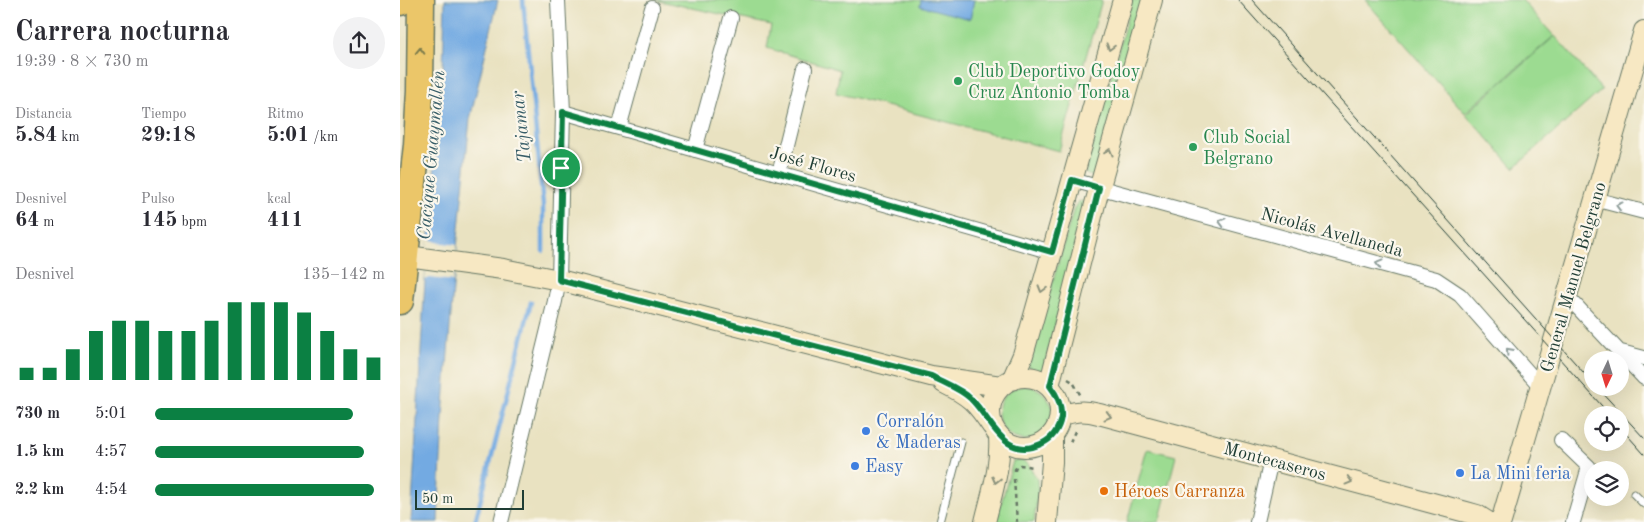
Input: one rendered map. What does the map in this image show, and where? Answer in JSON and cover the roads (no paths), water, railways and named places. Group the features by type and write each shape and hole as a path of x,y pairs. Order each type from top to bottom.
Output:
{"highway":[{"path":"400,301 426,258 417,145 421,0"}],"main road":[{"path":"985,522 999,467 1000,455 996,432 990,420 990,406 996,392 1006,383 1023,355 1123,0"},
{"path":"1050,386 1099,188 1152,0"},
{"name":"General Manuel Belgrano","path":"1501,522 1644,32"},
{"path":"426,258 503,269 559,280 931,376 1006,383 1029,377 1038,379 1050,386 1059,400 1061,416 1059,425 1052,436 1042,444 1026,448 1012,445 996,432 970,397 931,376"},
{"name":"Montecaseros","path":"1061,416 1084,410 1471,514 1488,522"},
{"path":"1047,522 1052,470 1052,436"}],"street":[{"path":"501,522 559,280 563,112 558,0"},
{"path":"619,128 652,8"},
{"path":"695,150 731,18"},
{"path":"779,174 805,69"},
{"name":"José Flores","path":"563,112 1052,252"},
{"name":"Nicolás Avellaneda","path":"1072,180 1436,279 1460,295 1541,388"},
{"path":"1594,199 1644,212"},
{"path":"1566,295 1619,351"},
{"path":"1629,354 1644,358"},
{"path":"1629,362 1644,378"},
{"path":"1561,440 1589,467 1573,522"},
{"path":"1257,522 1270,460"}],"lane":[{"path":"940,522 961,442"},
{"path":"1634,494 1644,504"}],"water":[{"path":"445,0 498,0 470,119 453,288 443,417 438,522 411,522 425,280 443,70"},
{"path":"921,0 974,0 970,19 920,6"}],"waterway":[{"name":"Tajamar","path":"523,0 543,205 543,251"},
{"name":"Tajamar","path":"475,522 531,302"}],"tram line":[{"path":"1238,0 1602,406"},
{"path":"1252,0 1584,373"},
{"path":"1605,396 1644,438"},
{"path":"1629,437 1644,454"}],"place":[{"name":"Club Deportivo Godoy Cruz Antonio Tomba","path":"958,81"},
{"name":"Club Social Belgrano","path":"1193,147"},
{"name":"Corralón & Maderas","path":"866,431"},
{"name":"Easy","path":"855,466"},
{"name":"La Mini feria","path":"1460,473"},
{"name":"Héroes Carranza","path":"1104,491"}],"water label":[{"name":"Cacique Guaymallén","path":"430,155"}]}
